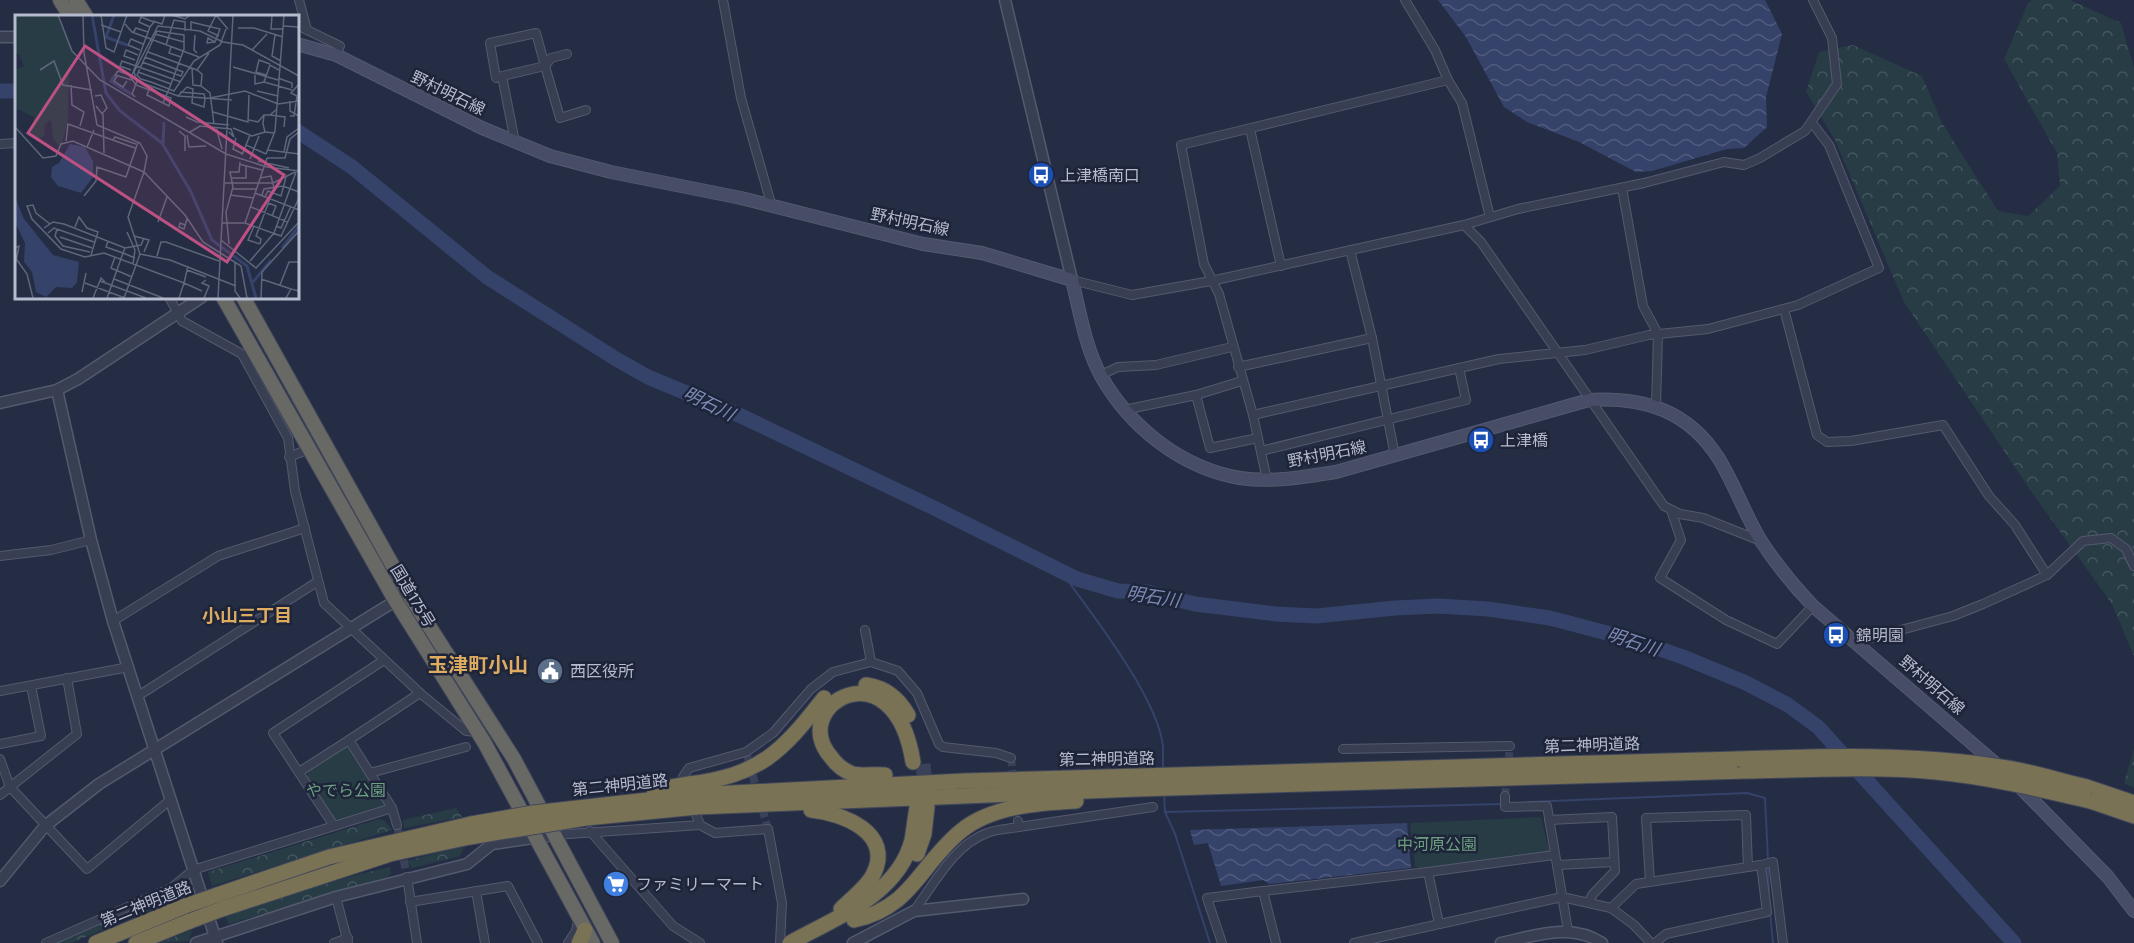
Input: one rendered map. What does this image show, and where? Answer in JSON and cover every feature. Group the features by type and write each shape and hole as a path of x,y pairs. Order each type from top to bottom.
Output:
{"highway":[{"path":"60,0 69,15"},
{"path":"76,0 85,15"},
{"name":"国道175号","path":"223,298 262,376 401,596 514,759 612,943"},
{"name":"国道175号","path":"244,298 401,596 536,837 584,933"},
{"path":"693,795 719,780 764,763 781,749 825,698 849,685 876,687 899,701 916,733 918,763 894,710 878,698 860,692 836,700 823,717 820,736 824,750 841,768 853,774 936,774 963,781"},
{"name":"第二神明道路","path":"471,831 586,819 693,795 789,803 1215,782 1742,765 1855,755 1940,759 2008,768 2088,794 2134,803"},
{"name":"第二神明道路","path":"96,943 219,902 534,813 612,796 693,795 963,781 1196,788 1215,782"},
{"path":"801,941 854,920 875,915 906,895 961,831 982,817 1005,810 1137,787"},
{"name":"第二神明道路","path":"2088,794 2134,816"},
{"path":"789,803 804,809 832,812 859,823 874,841 879,859 873,876 829,922"},
{"path":"801,941 850,911 890,880 903,862 922,807 924,834 916,857 898,884 854,920"},
{"name":"第二神明道路","path":"136,943 187,914"}],"main road":[{"name":"野村明石線","path":"298,44 336,55 482,128 550,156 611,172 741,198 923,244 982,253 1072,280 1087,340 1101,375 1124,410 1153,438 1191,461 1240,478 1267,480 1336,472 1589,400 1620,398 1656,406 1680,419 1701,435 1719,459 1761,541 1796,589 1990,756 2086,853 2134,911"}],"street":[{"path":"299,0 307,30"},
{"path":"723,0 741,98 772,207"},
{"path":"1005,0 1072,280 1132,295 1211,281 1464,225 1724,162 1744,165 1794,140 1812,123 1837,84 1832,38 1813,0"},
{"path":"1405,0 1435,50 1448,80 1462,103 1490,217"},
{"path":"298,26 340,46 336,55"},
{"path":"567,54 551,58 545,66 496,78 490,43 536,33 545,66 560,118 586,110"},
{"path":"502,76 516,142"},
{"path":"1267,480 1253,415 1232,347 1219,294 1204,264 1181,146 1448,80"},
{"path":"1253,415 1499,359 1585,350 1658,334 1708,329 1784,309 1834,291 1880,268 1829,145 1812,123"},
{"path":"1250,129 1281,266"},
{"path":"0,144 15,143"},
{"path":"1622,188 1643,306 1658,334 1656,406"},
{"path":"1464,225 1481,242 1664,506 1703,518 1761,541"},
{"path":"1350,250 1372,338 1395,456"},
{"path":"170,298 182,321 242,354 262,376 288,438 295,491 324,603 420,693 466,732 479,732"},
{"path":"0,403 57,390 78,379 200,298"},
{"path":"1784,309 1817,435 1827,442 1851,441 1943,425 1989,496 2015,525 2047,575"},
{"path":"1238,367 1372,338"},
{"path":"1101,375 1118,367 1156,365 1232,347"},
{"path":"1261,451 1466,400 1459,368"},
{"path":"1124,410 1196,395 1242,381"},
{"path":"57,390 91,540 113,621 216,939"},
{"path":"1196,395 1210,448 1258,438"},
{"path":"289,457 309,449"},
{"path":"1671,510 1681,540 1660,578 1726,620 1777,644 1813,606"},
{"path":"113,621 218,556 305,528"},
{"path":"1856,642 1953,616 2047,575 2083,542 2111,538 2126,549 2134,566"},
{"path":"0,556 51,550 91,540"},
{"path":"138,696 317,582"},
{"path":"0,881 45,826 99,784 401,596"},
{"path":"865,630 871,662"},
{"path":"334,826 273,733 384,660"},
{"path":"700,825 683,777 689,768 746,752 773,733 811,689 833,672 871,662 898,671 917,693 939,744 943,747 996,753 1011,758"},
{"path":"0,691 129,667"},
{"path":"0,795 77,734 68,678"},
{"path":"0,744 41,736 31,686"},
{"path":"299,772 420,693"},
{"path":"349,740 392,808 397,825"},
{"path":"1343,749 1510,746"},
{"path":"370,773 466,747"},
{"path":"0,759 10,787 87,869 170,800"},
{"path":"1505,796 1505,807 1547,806 1568,931"},
{"path":"914,911 951,860 966,846 987,833 1019,824 1153,807"},
{"path":"46,943 171,888 194,870 392,808"},
{"path":"1650,882 1646,818 1746,815 1748,867"},
{"path":"1549,820 1612,817 1615,871 1593,894 1589,902"},
{"path":"196,943 216,939 336,897 407,877 467,864 492,844 590,831 652,830 700,825 715,833 768,829 782,903 780,943"},
{"path":"590,831 673,926 700,943"},
{"path":"1222,943 1208,898 1428,873 1554,855"},
{"path":"1557,865 1614,862"},
{"path":"1611,908 1636,884 1773,862 1783,943"},
{"path":"1354,943 1562,897 1611,908 1653,943 1666,934 1767,912 1761,865"},
{"path":"1428,873 1439,924"},
{"path":"407,877 417,943"},
{"path":"410,902 508,886 538,943"},
{"path":"476,891 485,943"},
{"path":"1263,891 1276,943"},
{"path":"334,943 348,940 336,897"},
{"path":"853,943 914,911 1023,899"},
{"path":"568,943 576,931 584,933"},
{"path":"1501,943 1568,931 1592,936 1602,943"}],"green space":[{"path":"2032,0 2070,0 2121,23 2134,68 2134,656 2112,604 2033,494 1904,302 1835,140 1806,92 1819,52 1853,45 1922,76 1942,123 1998,211 2028,216 2060,186 2057,153 2004,59 2028,3"},
{"name":"やでら公園","path":"344,747 350,748 385,803 384,807 335,822 307,777 308,769"},
{"path":"2134,749 2134,788 2124,783"},
{"path":"456,808 462,817 404,828 403,820"},
{"name":"中河原公園","path":"1541,817 1549,850 1546,854 1420,869 1415,866 1410,823"},
{"path":"379,819 385,821 392,830 212,886 208,872"},
{"path":"465,845 460,856 412,868 407,861"},
{"path":"390,867 391,873 388,877 229,924 225,916 307,889"},
{"path":"174,891 178,899 71,943 56,943 98,922"},
{"path":"192,930 189,941 159,943"}],"water":[{"path":"1438,0 1765,0 1782,34 1766,97 1767,127 1744,148 1727,149 1652,171 1636,172 1579,142 1527,122 1504,107 1466,37"},
{"path":"1407,823 1411,868 1269,884 1263,880 1221,886 1208,843 1194,845 1190,830"}],"waterway":[{"name":"明石川","path":"0,91 15,91"},
{"name":"明石川","path":"298,132 352,167 487,277 616,359 648,377 739,415 932,507 1077,579 1118,591 1147,592 1195,604 1276,614 1316,616 1438,606 1488,609 1550,618 1637,641 1746,683 1788,705 1818,727 2014,943"},
{"path":"1060,570 1105,631 1149,703 1163,746 1163,769"},
{"path":"1164,793 1165,812 1175,834 1210,943"},
{"path":"1528,802 1747,793 1765,798 1768,860"},
{"path":"1165,812 1504,804"},
{"path":"1768,865 1769,899"},
{"path":"1770,913 1773,943"}],"tunnel":[{"path":"1505,796 1510,746"},
{"path":"746,752 768,829"},
{"path":"1011,758 1014,782"},
{"path":"923,764 926,794"},
{"path":"397,825 407,877"}],"place":[{"name":"上津橋南口","path":"1041,175"},
{"name":"上津橋","path":"1481,440"},
{"name":"錦明園","path":"1836,635"},
{"name":"西区役所","path":"550,671"},
{"name":"ファミリーマート","path":"616,884"}],"district":[{"name":"小山三丁目","path":"247,616"},
{"name":"玉津町小山","path":"478,665"}]}
